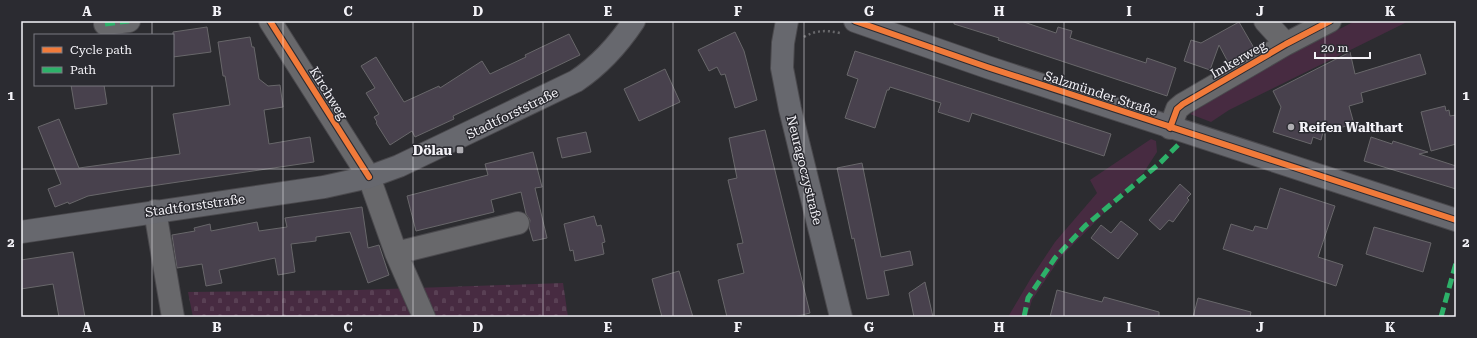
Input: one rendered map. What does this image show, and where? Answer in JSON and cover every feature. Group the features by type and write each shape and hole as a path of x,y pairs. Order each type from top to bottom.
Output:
{"main road":[{"name":"Stadtforststraße","path":"24,229 324,187 369,177 399,166 449,143 576,81 591,71 611,53 636,21"},
{"name":"Neuragoczystraße","path":"787,21 782,68 790,109 841,317"},
{"name":"Salzmünder Straße","path":"855,21 1170,128 1456,220"}],"street":[{"path":"105,24 129,21"},
{"name":"Kirchweg","path":"270,21 369,177"},
{"path":"1265,21 1286,44"},
{"name":"Imkerweg","path":"1170,128 1177,109 1183,104 1286,44 1330,21"},
{"path":"369,177 396,253 424,317"},
{"path":"155,211 173,317"},
{"path":"396,253 518,223"}],"green space":[{"path":"1355,21 1409,21 1229,110 1211,122 1190,114 1255,73"},
{"path":"1151,139 1156,141 1157,152 1144,172 1060,258 1032,300 1027,317 1008,317 1031,278 1055,242 1097,193 1090,180"},
{"path":"563,283 568,317 193,317 188,292 358,290"}],"building":[{"path":"954,21 1021,21 1056,33 1058,27 1072,31 1070,38 1146,63 1147,58 1176,68 1167,96 998,40 999,38 954,24"},
{"path":"1239,22 1254,48 1228,62 1219,45 1210,70 1184,61 1191,40 1201,43"},
{"path":"207,27 211,52 174,57 173,32"},
{"path":"735,32 744,51 757,100 735,108 725,74 721,75 717,67 709,71 698,50"},
{"path":"569,34 580,55 453,116 454,119 415,137 412,131 390,145 376,123 377,122 374,117 379,114 366,93 375,88 361,66 376,57 404,102 439,86 440,88 482,61 490,74"},
{"path":"250,37 252,47 254,47 259,79 268,86 280,85 283,107 264,110 269,144 310,137 314,162 88,196 69,204 68,202 55,207 48,189 61,184 38,127 59,119 79,168 180,154 173,114 230,105 225,76 223,76 218,42"},
{"path":"855,51 1111,134 1104,156 972,113 969,122 938,112 941,103 890,87 889,90 887,90 875,128 845,118 858,79 847,75"},
{"path":"1350,52 1355,74 1420,54 1426,74 1361,93 1363,102 1349,106 1354,124 1323,132 1321,140 1313,137 1311,144 1273,132 1281,107 1273,91"},
{"path":"665,69 680,102 639,121 624,89"},
{"path":"71,86 104,86 107,104 75,109"},
{"path":"1445,106 1446,111 1449,110 1450,116 1456,115 1456,144 1431,151 1421,112"},
{"path":"765,130 810,313 794,317 727,317 718,280 744,273 737,244 743,243 728,180 737,178 729,138"},
{"path":"586,132 591,152 562,158 557,138"},
{"path":"1371,137 1392,144 1393,141 1428,152 1419,154 1456,166 1456,189 1364,161"},
{"path":"533,152 542,187 535,188 547,238 533,241 529,227 530,220 526,214 521,192 491,200 494,212 416,231 407,196 488,175 485,164"},
{"path":"862,163 881,257 910,251 913,265 884,271 889,295 867,299 854,238 852,239 837,168"},
{"path":"1180,184 1191,194 1187,198 1189,200 1173,222 1169,220 1160,230 1149,220"},
{"path":"1280,188 1335,206 1318,257 1343,265 1336,286 1223,249 1231,224 1253,231 1255,226 1267,229"},
{"path":"362,207 368,248 379,245 389,275 368,283 350,232 316,237 316,241 291,244 295,272 278,275 275,258 219,270 222,283 206,286 202,264 177,268 172,235 195,231 194,228 210,224 211,231 257,222 259,231 287,227 285,218"},
{"path":"594,216 597,226 601,225 605,242 602,243 604,254 575,261 573,250 570,251 564,224"},
{"path":"1121,221 1138,234 1118,259 1091,238 1101,225 1111,233"},
{"path":"1374,227 1431,243 1423,272 1366,254"},
{"path":"73,252 85,317 59,317 53,284 21,289 21,260"},
{"path":"679,271 693,317 662,317 652,279"},
{"path":"925,282 933,317 914,317 909,293"},
{"path":"1057,290 1102,302 1104,297 1159,312 1159,317 1050,317"},
{"path":"1198,298 1251,312 1250,317 1193,317"}],"marked path":[{"path":"105,24 129,21"},
{"path":"1024,317 1028,298 1055,258 1085,226 1159,164 1178,145"},
{"path":"1441,317 1456,263"}],"cycle path":[{"path":"270,21 369,177"},
{"path":"855,21 987,67 1456,220"},
{"path":"1170,128 1177,109 1183,104 1286,44 1330,21"}],"place":[{"name":"Reifen Walthart","path":"1291,127"},
{"name":"Dölau","path":"460,150"}]}
